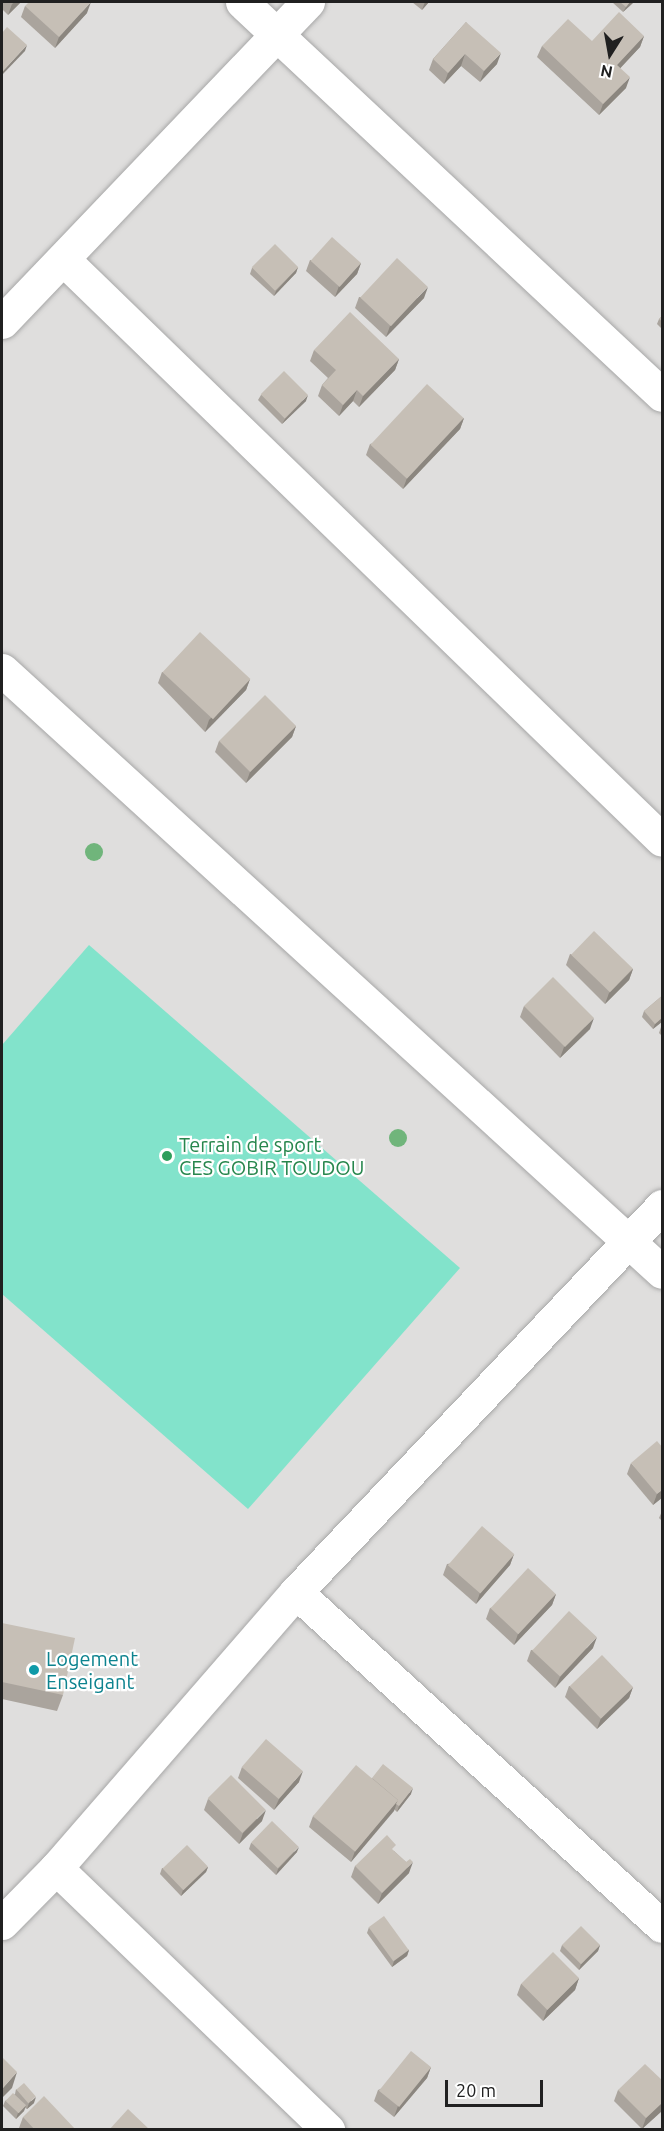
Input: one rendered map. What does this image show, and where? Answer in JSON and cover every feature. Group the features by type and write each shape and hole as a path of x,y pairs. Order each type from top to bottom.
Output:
{"street":[{"path":"242,2 663,395"},
{"path":"2,322 308,2"},
{"path":"63,259 663,840"},
{"path":"2,670 663,1272"},
{"path":"2,1923 56,1868 296,1592 628,1239 663,1206"},
{"path":"296,1592 663,1926"},
{"path":"56,1868 328,2130"}],"shaded area":[{"path":"2,2 662,2 662,2129 2,2129"}],"green space":[{"name":"Terrain de sport CES GOBIR TOUDOU","path":"89,945 460,1268 248,1509 2,1294 2,1045"}],"building":[{"path":"29,2 91,2 59,37 25,6"},
{"path":"620,2 630,2 626,7"},
{"path":"619,12 644,36 617,65 630,77 603,104 542,46 568,19 592,41"},
{"path":"466,22 501,53 484,71 465,54 448,73 433,59"},
{"path":"7,27 27,45 2,72 2,33"},
{"path":"332,237 361,263 340,287 311,261"},
{"path":"275,244 298,267 275,291 252,267"},
{"path":"397,258 428,287 391,326 360,297"},
{"path":"350,312 399,359 363,396 357,390 343,405 322,385 336,370 314,350"},
{"path":"284,371 308,395 285,418 261,394"},
{"path":"427,384 464,418 407,479 370,445"},
{"path":"200,632 250,679 213,719 162,672"},
{"path":"265,695 296,726 250,772 219,741"},
{"path":"594,931 633,969 610,992 571,955"},
{"path":"553,977 594,1018 565,1047 524,1006"},
{"path":"663,995 663,1017 655,1024 644,1011"},
{"path":"657,1441 663,1448 663,1489 657,1494 631,1463"},
{"path":"482,1526 514,1554 480,1593 448,1565"},
{"path":"528,1568 556,1594 518,1634 490,1608"},
{"path":"569,1611 597,1637 560,1676 532,1650"},
{"name":"Logement Enseigant","path":"2,1623 75,1638 63,1695 2,1682"},
{"path":"602,1655 633,1687 601,1719 570,1686"},
{"path":"266,1739 303,1771 279,1799 242,1767"},
{"path":"383,1764 413,1788 399,1806 396,1804 398,1800 372,1778"},
{"path":"356,1765 398,1800 355,1852 313,1816"},
{"path":"231,1775 266,1810 242,1833 208,1798"},
{"path":"272,1821 299,1847 278,1868 251,1843"},
{"path":"387,1835 396,1845 392,1849 406,1862 410,1859 413,1862 382,1893 355,1866"},
{"path":"187,1845 208,1867 183,1890 163,1869"},
{"path":"384,1916 409,1950 393,1961 369,1927"},
{"path":"581,1926 600,1945 581,1964 562,1945"},
{"path":"553,1952 579,1978 547,2010 521,1984"},
{"path":"411,2051 431,2067 399,2107 379,2091"},
{"path":"2,2057 17,2072 2,2089"},
{"path":"645,2064 663,2081 663,2102 646,2118 618,2090"},
{"path":"24,2083 36,2097 28,2103 16,2090"},
{"path":"13,2093 26,2105 19,2113 5,2101"},
{"path":"44,2096 76,2130 35,2130 23,2117"},
{"path":"128,2109 150,2130 109,2130"}],"place":[{"name":"Terrain de sport CES GOBIR TOUDOU","path":"167,1156"},
{"name":"Logement Enseigant","path":"34,1670"}]}
